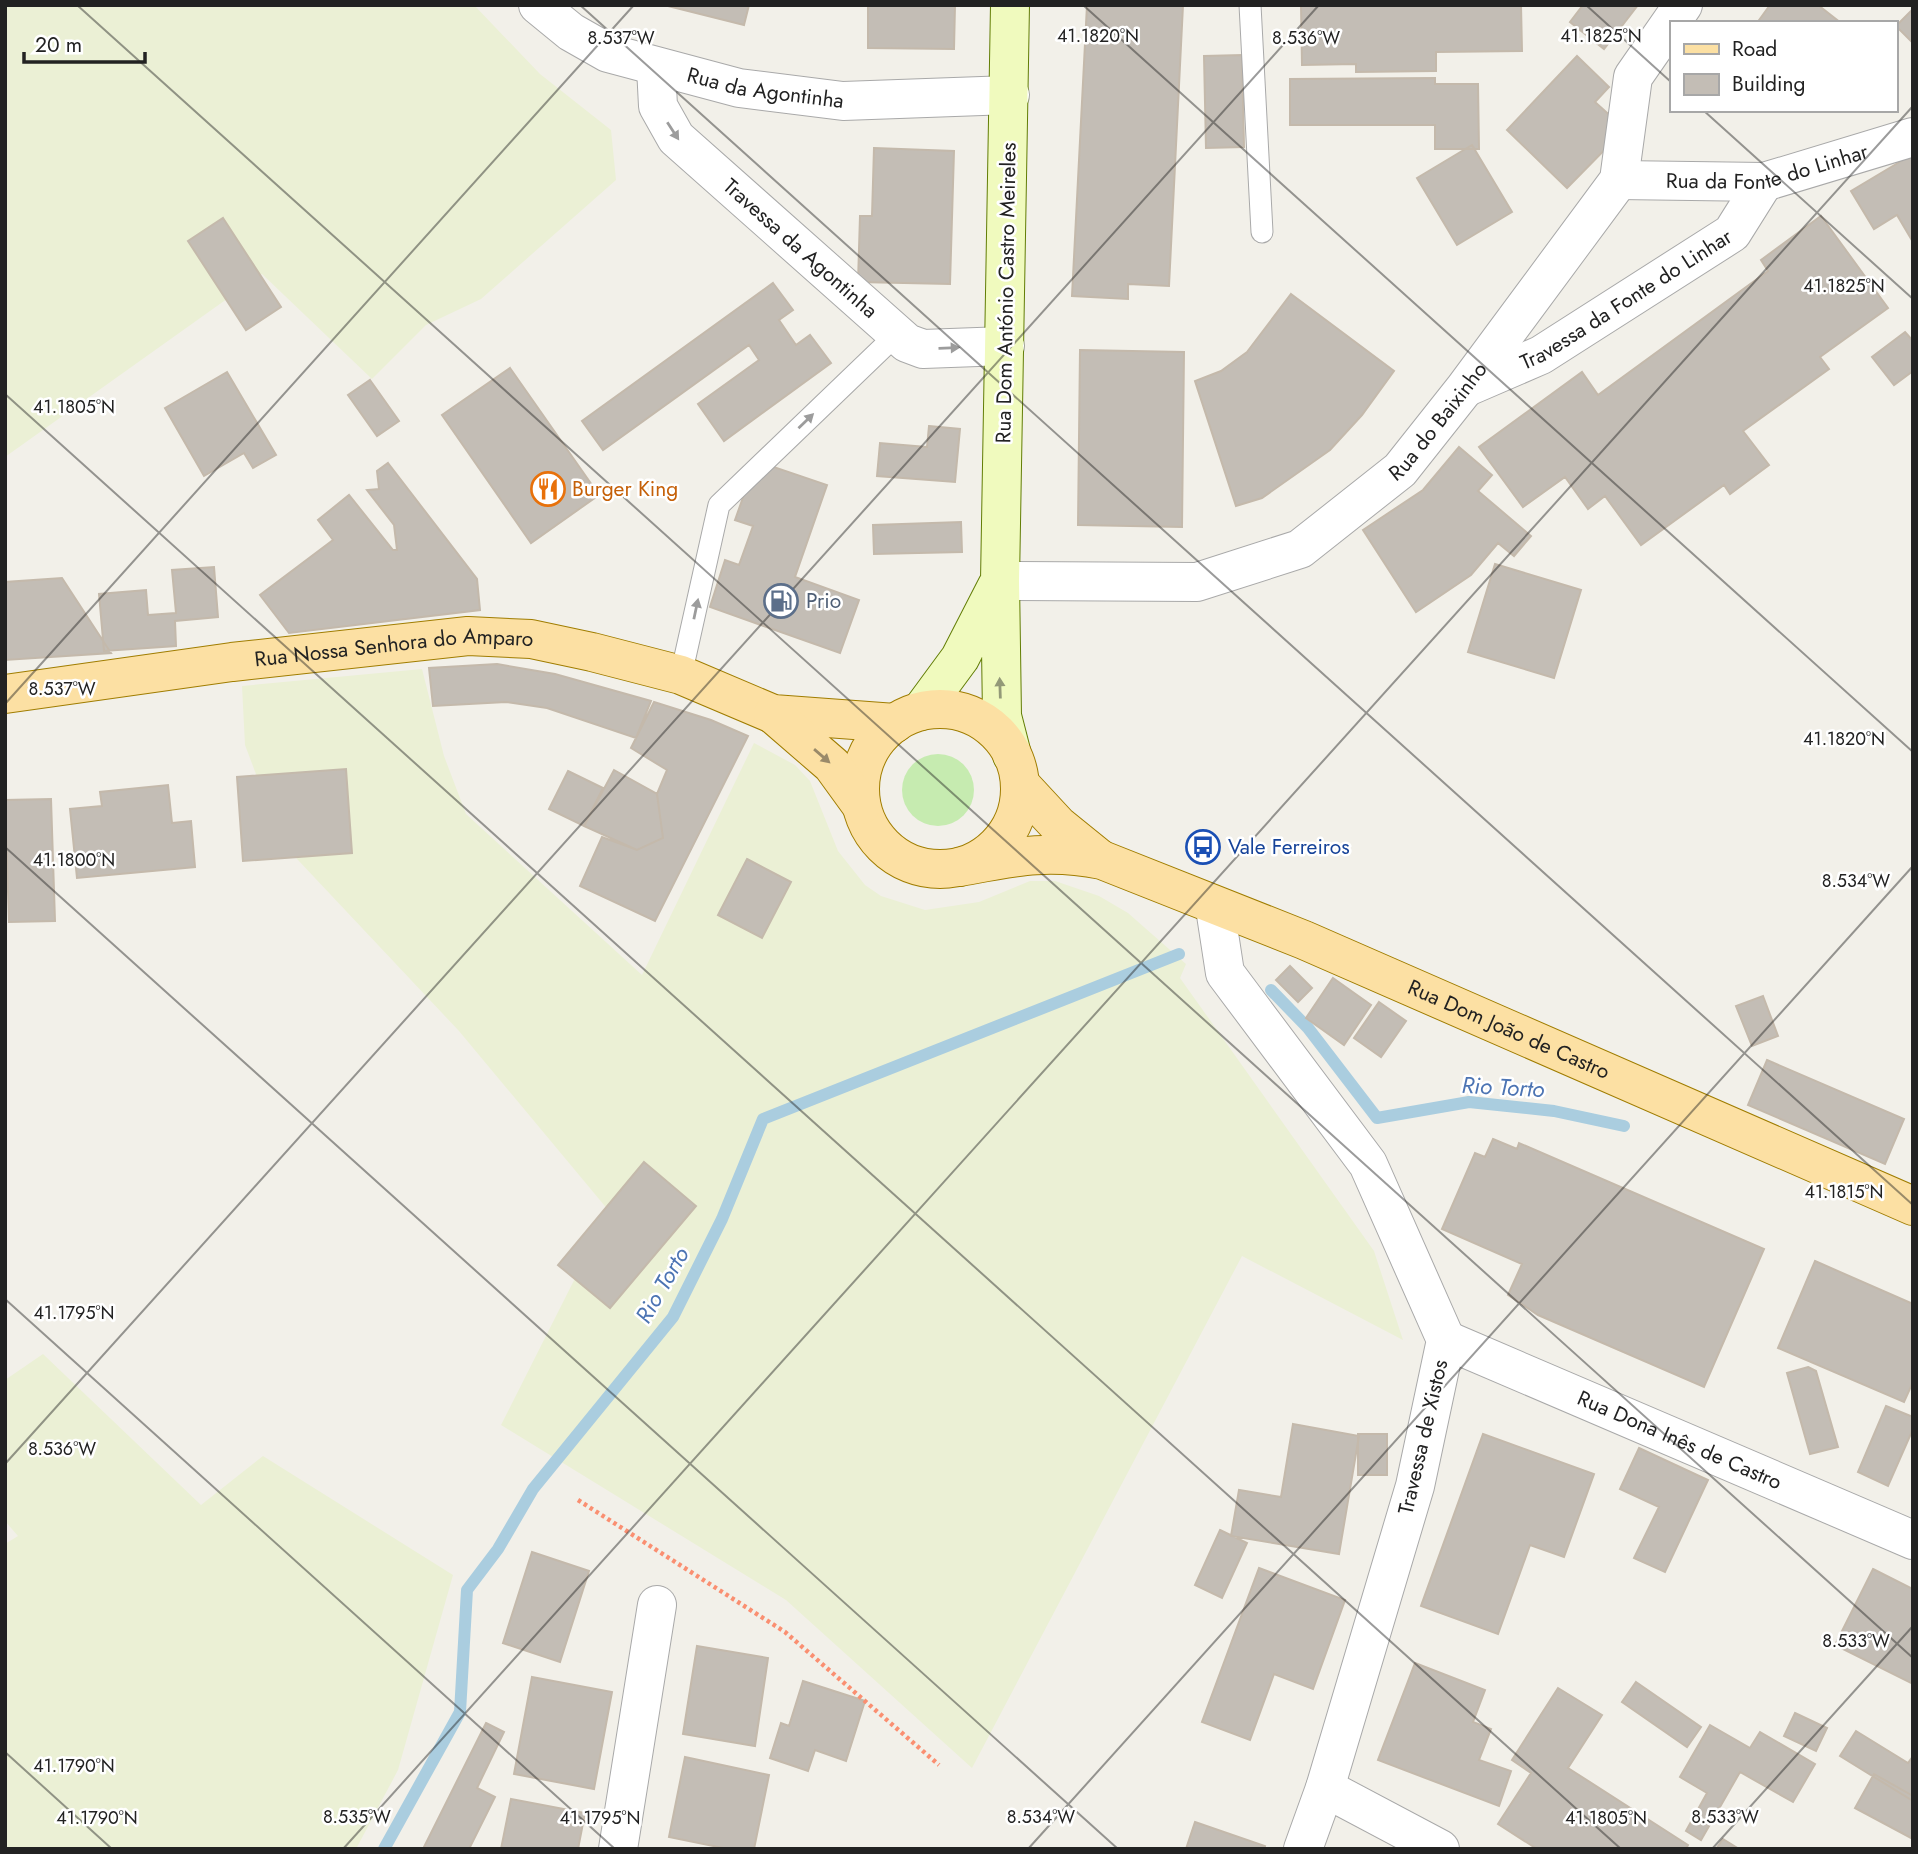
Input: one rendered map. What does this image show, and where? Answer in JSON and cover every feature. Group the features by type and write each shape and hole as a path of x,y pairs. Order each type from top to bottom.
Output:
{"main road":[{"name":"Rua Dom António Castro Meireles","path":"1010,5 1000,581 1002,716 1016,770"},
{"name":"Rua Dom António Castro Meireles","path":"908,717 960,658 1000,581"},
{"name":"Rua Nossa Senhora do Amparo","path":"5,694 232,662 468,636 531,639 681,675 773,714 832,765 861,806"},
{"path":"941,709 960,712 995,731 1016,770 1013,823 1003,840 983,857 960,867 934,870 909,863 887,850 870,829 861,806 860,780 867,755 882,734 908,717 941,709"},
{"name":"Rua Nossa Senhora do Amparo","path":"773,714 908,717"},
{"name":"Rua Dom João de Castro","path":"1016,770 1058,825 1102,860"},
{"name":"Rua Dom João de Castro","path":"960,867 1041,853 1070,854 1102,860 1215,908 1304,940 1913,1206"}],"street":[{"name":"Rua da Agontinha","path":"537,5 571,32 608,53 739,88 843,101 1010,95"},
{"name":"Rua do Baixinho","path":"1672,21 1683,5"},
{"name":"Rua do Baixinho","path":"1000,581 1197,582 1300,549 1400,470 1465,388 1619,180 1633,77 1670,24"},
{"name":"Travessa da Agontinha","path":"656,67 658,106 676,138 896,335 923,349 1005,346"},
{"name":"Rua da Fonte do Linhar","path":"1619,180 1764,181 1913,137"},
{"name":"Travessa da Fonte do Linhar","path":"1465,388 1541,355 1732,233 1764,181"},
{"name":"Travessa de Xistos","path":"1215,908 1225,973 1368,1164 1446,1340 1415,1486 1325,1788 1303,1849"},
{"name":"Rua Dona Inês de Castro","path":"1446,1340 1913,1540"},
{"path":"618,1849 657,1605"},
{"path":"1325,1788 1440,1849"}],"lane":[{"path":"1250,5 1262,232"},
{"path":"681,675 719,505 896,335"}],"path":[{"path":"578,1500 785,1632 939,1765"}],"green space":[{"path":"5,5 474,5 540,74 611,130 616,180 481,299 426,325 372,379 262,274 5,457"},
{"path":"422,669 444,756 466,814 642,975 754,743 795,765 810,781 838,851 865,885 881,896 925,910 979,902 1030,881 1055,881 1099,896 1128,913 1186,964 1180,978 1374,1251 1403,1340 1242,1256 972,1768 786,1600 501,1425 609,1211 459,1031 282,843 245,745 242,686"},
{"path":"938,754 952,757 964,764 971,776 974,790 971,804 964,816 952,823 938,826 924,823 912,816 905,804 902,790 905,776 912,764 924,757"},
{"path":"43,1354 201,1505 263,1456 453,1575 398,1770 356,1849 5,1849 5,1544 18,1536 5,1521 5,1380"}],"building":[{"path":"664,5 749,5 744,25"},
{"path":"868,5 955,5 954,49 868,48"},
{"path":"1087,5 1183,5 1169,286 1128,284 1128,299 1072,296"},
{"path":"1301,5 1521,5 1522,51 1436,52 1436,71 1356,72 1356,64 1302,65"},
{"path":"1583,5 1638,5 1604,49 1570,22"},
{"path":"1770,5 1818,5 1838,21 1758,21"},
{"path":"1913,9 1913,43 1897,27"},
{"path":"1242,55 1244,147 1206,148 1204,56"},
{"path":"1577,56 1609,87 1595,102 1625,129 1567,188 1507,130"},
{"path":"1435,78 1435,84 1478,84 1479,149 1435,149 1435,125 1290,125 1290,79"},
{"path":"1472,145 1512,212 1457,245 1417,178"},
{"path":"874,148 954,151 950,284 858,282 860,216 872,216"},
{"path":"1913,154 1913,242 1897,215 1874,229 1851,191"},
{"path":"1821,216 1888,308 1820,357 1829,369 1743,431 1769,465 1730,494 1724,485 1641,545 1605,496 1588,509 1565,477 1523,507 1479,447 1582,372 1598,395 1768,271 1761,260"},
{"path":"223,218 281,307 246,330 188,241"},
{"path":"773,283 793,310 779,320 796,345 810,335 831,363 724,441 698,404 759,360 749,345 603,450 582,421"},
{"path":"1291,294 1394,371 1362,415 1330,450 1262,498 1236,506 1195,381 1221,371 1247,352"},
{"path":"1905,332 1913,341 1913,371 1894,385 1872,357"},
{"path":"1080,350 1184,352 1182,527 1078,525"},
{"path":"510,368 599,495 531,543 442,415"},
{"path":"227,372 276,455 253,468 244,453 204,476 165,408"},
{"path":"370,380 399,421 377,436 348,395"},
{"path":"929,426 960,429 955,482 877,476 880,443 927,447"},
{"path":"1459,447 1492,475 1478,491 1531,536 1514,556 1498,543 1471,575 1416,612 1363,530 1423,490"},
{"path":"756,461 827,485 795,577 859,600 840,653 710,607 725,560 739,565 753,526 735,520"},
{"path":"388,463 477,579 480,610 289,633 260,595 333,540 318,520 349,495 393,550 397,550 394,525 367,490 379,489 377,471"},
{"path":"961,522 962,552 874,554 873,525"},
{"path":"1495,564 1581,590 1554,678 1468,652"},
{"path":"214,567 218,617 175,621 176,646 104,651 99,594 146,590 148,615 176,613 172,570"},
{"path":"62,578 111,653 5,660 5,582"},
{"path":"497,664 555,674 651,701 636,738 547,708 506,702 433,706 429,668"},
{"path":"654,702 711,720 748,736 655,921 580,886 602,837 637,850 663,838 657,794 667,770 631,748"},
{"path":"346,769 352,853 243,861 237,777"},
{"path":"614,770 657,794 663,838 637,850 584,826"},
{"path":"568,771 603,788 584,826 549,809"},
{"path":"168,785 172,823 191,821 195,867 77,878 70,809 102,806 100,792"},
{"path":"51,799 55,921 9,922 5,800"},
{"path":"747,859 791,882 762,938 718,915"},
{"path":"1290,966 1312,988 1298,1002 1276,980"},
{"path":"1333,978 1371,1005 1344,1045 1306,1018"},
{"path":"1763,996 1778,1036 1752,1046 1736,1006"},
{"path":"1379,1002 1406,1021 1381,1057 1354,1038"},
{"path":"1767,1060 1904,1119 1885,1164 1748,1105"},
{"path":"1493,1139 1517,1149 1519,1143 1764,1249 1704,1387 1538,1315 1508,1295 1522,1264 1442,1229 1475,1153 1485,1157"},
{"path":"644,1162 696,1206 610,1308 558,1265"},
{"path":"1815,1261 1913,1304 1913,1382 1904,1402 1778,1348"},
{"path":"1808,1367 1816,1371 1838,1447 1810,1454 1787,1373"},
{"path":"1886,1406 1913,1417 1913,1429 1888,1486 1858,1472"},
{"path":"1293,1424 1359,1436 1339,1554 1231,1536 1239,1490 1281,1497"},
{"path":"1358,1434 1387,1434 1387,1475 1358,1475"},
{"path":"1483,1434 1594,1474 1564,1557 1530,1545 1498,1634 1421,1606"},
{"path":"1639,1448 1708,1480 1665,1572 1634,1558 1659,1507 1620,1489"},
{"path":"1220,1530 1247,1543 1222,1598 1195,1585"},
{"path":"532,1552 589,1571 560,1662 503,1643"},
{"path":"1259,1568 1345,1600 1313,1689 1274,1674 1250,1740 1202,1722"},
{"path":"1873,1569 1913,1589 1913,1684 1835,1645"},
{"path":"697,1646 768,1658 755,1746 683,1734"},
{"path":"1415,1663 1485,1690 1473,1722 1491,1729 1479,1760 1511,1771 1499,1806 1378,1760"},
{"path":"532,1677 612,1692 594,1789 514,1774"},
{"path":"803,1681 865,1701 846,1761 815,1750 808,1771 770,1758 781,1723 789,1726"},
{"path":"1636,1682 1701,1727 1687,1747 1622,1702"},
{"path":"1558,1688 1602,1715 1568,1768 1688,1845 1686,1849 1537,1849 1498,1824 1531,1773 1512,1760"},
{"path":"1795,1713 1827,1728 1816,1751 1784,1736"},
{"path":"486,1723 504,1732 477,1788 495,1797 469,1849 423,1849"},
{"path":"1710,1725 1750,1748 1760,1732 1815,1764 1793,1802 1740,1772 1701,1840 1686,1831 1707,1793 1680,1777"},
{"path":"1856,1731 1908,1763 1913,1756 1913,1801 1840,1756"},
{"path":"685,1757 769,1775 754,1849 728,1849 669,1837"},
{"path":"1874,1774 1913,1796 1913,1839 1855,1808"},
{"path":"511,1799 585,1813 578,1849 501,1849"},
{"path":"1195,1822 1265,1846 1264,1849 1186,1849"},
{"path":"1723,1839 1739,1849 1716,1849"}],"waterway":[{"name":"Rio Torto","path":"384,1849 460,1712 467,1590 498,1549 533,1489 673,1317 722,1219 763,1119 1179,954"},
{"name":"Rio Torto","path":"1271,990 1308,1028 1377,1118 1469,1102 1554,1111 1624,1126"}],"place":[{"name":"Burger King","path":"548,489"},
{"name":"Prio","path":"781,601"},
{"name":"Vale Ferreiros","path":"1203,847"}]}
